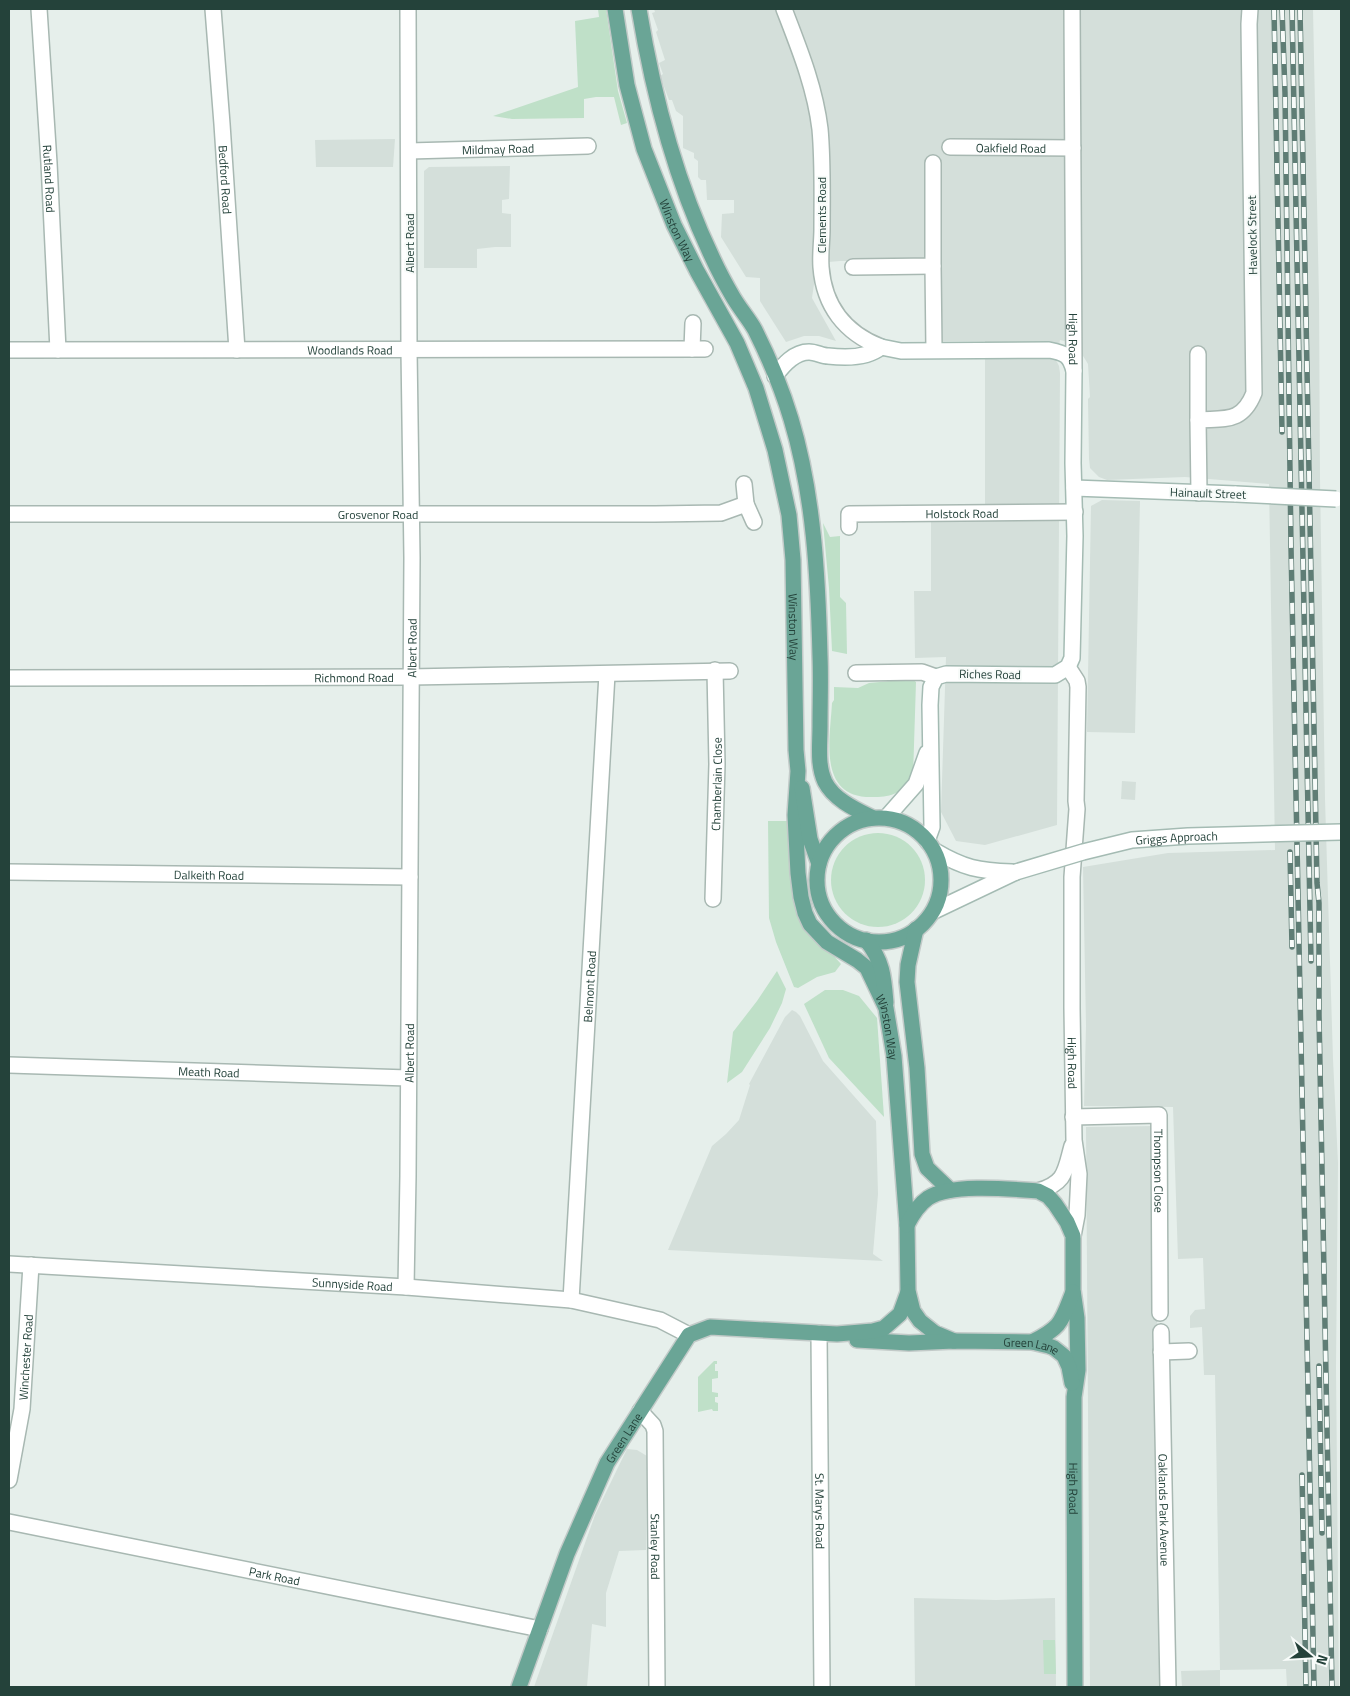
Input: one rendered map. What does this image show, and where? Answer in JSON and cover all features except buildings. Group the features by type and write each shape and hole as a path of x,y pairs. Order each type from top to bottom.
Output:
{"main road":[{"name":"Winston Way","path":"615,9 627,85 646,157 674,225 697,271 737,342 756,388 775,450 789,515 793,560 796,750 798,771 795,815 801,896 805,913 815,930 827,942 857,960 866,968 886,1008 894,1056 907,1242"},
{"name":"Winston Way","path":"639,9 658,106 681,178 712,258 733,298 754,330 775,376 791,418 798,446 812,529 820,653 820,763 825,783 851,807 879,818"},
{"path":"798,771 806,805 810,839 819,864"},
{"path":"879,818 901,822 915,830 931,846 939,862 941,887 934,911 926,922 900,937 883,941 866,940 850,934 837,925 826,912 820,897 817,880 819,864 825,850 839,833 858,822 879,818"},
{"name":"Winston Way","path":"916,929 908,965 907,982 917,1068 922,1154 927,1168 950,1190"},
{"path":"866,940 874,950 882,967 886,1008"},
{"path":"907,1226 914,1212 929,1198 950,1190 1038,1190 1048,1196 1055,1204 1067,1222 1073,1236"},
{"name":"High Road","path":"1073,1236 1073,1290 1077,1318 1078,1370 1074,1397 1075,1687"},
{"name":"Green Lane","path":"907,1242 908,1290 913,1311 920,1321 935,1333 954,1341"},
{"name":"Green Lane","path":"519,1687 567,1554 607,1463 689,1335 710,1327 836,1334 874,1331 884,1328 900,1314 908,1290"},
{"name":"High Road","path":"1032,1342 1056,1328 1062,1319 1073,1290"},
{"name":"Green Lane","path":"836,1334 857,1340 909,1343 954,1341 1032,1342 1054,1348 1062,1354 1069,1367 1074,1397"}],"street":[{"name":"Rutland Road","path":"39,9 58,350"},
{"name":"Bedford Road","path":"213,9 237,350"},
{"name":"Albert Road","path":"406,1287 411,514 408,9"},
{"name":"Clements Road","path":"784,9 808,73 817,112 822,152 821,266 825,289 831,304 841,320 862,339 881,347 901,351 1049,350 1061,352 1068,356 1074,371"},
{"name":"High Road","path":"1072,9 1075,512 1074,641 1072,658 1068,667 1077,681 1078,687 1076,801 1078,809 1072,876 1072,1016 1074,1140 1079,1174 1077,1214 1073,1236"},
{"name":"Havelock Street","path":"1198,420 1231,417 1242,413 1249,405 1254,394 1250,9"},
{"name":"Mildmay Road","path":"408,151 588,146"},
{"name":"Oakfield Road","path":"950,147 1073,148"},
{"path":"933,163 934,350"},
{"path":"853,267 934,266"},
{"name":"Woodlands Road","path":"9,350 698,349 692,323"},
{"path":"775,376 788,360 799,354 808,352 827,356 865,355 874,353 881,347"},
{"path":"1198,354 1199,493"},
{"path":"744,484 746,504 754,522"},
{"name":"Hainault Street","path":"1074,488 1339,500"},
{"name":"Grosvenor Road","path":"9,514 721,513 746,504"},
{"name":"Holstock Road","path":"846,518 1075,512"},
{"name":"Riches Road","path":"856,673 922,672 936,676 946,674 1055,676 1068,667"},
{"name":"Richmond Road","path":"9,678 410,677 723,671"},
{"name":"Chamberlain Close","path":"713,899 717,764 723,671"},
{"name":"Belmont Road","path":"570,1300 607,674"},
{"path":"931,846 932,790 929,745 931,687 936,676"},
{"path":"879,818 916,784 929,745"},
{"name":"Griggs Approach","path":"934,911 1016,872 1132,840 1188,836 1341,832"},
{"name":"Griggs Approach","path":"931,846 956,863 982,871 1016,872"},
{"name":"Dalkeith Road","path":"9,872 410,877"},
{"name":"Meath Road","path":"9,1065 408,1078"},
{"name":"Thompson Close","path":"1073,1117 1159,1115 1160,1313"},
{"name":"High Road","path":"1038,1190 1059,1182 1064,1175 1074,1140"},
{"name":"Sunnyside Road","path":"9,1264 406,1287 570,1300 660,1320 689,1335"},
{"name":"Winchester Road","path":"9,1480 22,1408 31,1265"},
{"name":"Oaklands Park Avenue","path":"1161,1332 1168,1687"},
{"name":"St. Marys Road","path":"819,1333 822,1687"},
{"path":"1161,1352 1189,1351"},
{"name":"Stanley Road","path":"640,1411 653,1425 655,1431 657,1687"},
{"name":"Park Road","path":"9,1522 540,1629"}],"shaded area":[{"path":"654,9 1313,9 1319,299 1325,799 1338,1163 1336,1367 1339,1687 1287,1687 1286,1669 1220,1670 1215,1375 1204,1375 1202,1327 1190,1328 1190,1316 1195,1310 1205,1309 1203,1258 1178,1259 1173,1107 1084,1106 1086,1026 1083,867 1168,853 1275,850 1269,484 1185,477 1107,480 1099,477 1090,468 1089,459 1088,399 1090,397 1088,364 1080,351 1068,342 1060,340 1056,360 1060,373 1057,825 985,845 956,841 941,812 946,657 915,658 914,591 931,591 931,520 985,519 985,341 942,341 939,261 840,261 817,263 812,298 836,341 819,336 804,336 786,342 760,301 760,278 746,277 721,237 722,214 734,213 734,200 707,200 706,180 701,180 698,177 698,161 694,158 694,153 683,148 683,116 676,111 672,100 669,100 660,76 663,74 659,63 665,60 656,32 658,30 652,13 655,12"},
{"path":"395,139 393,167 316,167 315,140"},
{"path":"510,166 509,199 502,200 502,213 511,214 511,247 477,249 477,268 424,268 424,171 429,167"},
{"path":"1102,500 1140,501 1135,733 1087,732 1091,506"},
{"path":"1122,781 1136,782 1135,800 1121,799"},
{"path":"792,1010 800,1016 823,1061 876,1121 878,1194 873,1254 883,1261 668,1250 712,1146 739,1120 749,1084 785,1017"},
{"path":"1154,1126 1163,1687 1090,1687 1086,1127"},
{"path":"627,1449 637,1450 647,1456 646,1550 619,1551 606,1593 606,1627 592,1624 587,1687 534,1687 595,1515"},
{"path":"914,1598 996,1600 1055,1598 1056,1687 915,1687"},
{"path":"1220,1670 1220,1687 1182,1687 1181,1671"}],"green space":[{"path":"598,9 606,9 618,91 627,123 621,125 614,97 584,99 584,118 512,119 493,116 578,87 575,21 599,17"},
{"path":"823,523 830,537 840,536 840,597 846,603 847,654 832,651"},
{"path":"912,679 916,682 913,777 897,793 887,796 856,795 844,789 835,778 829,750 834,687 858,688 869,683"},
{"path":"768,821 788,821 792,864 822,943 841,964 835,972 817,977 798,988 794,987 776,942 769,918"},
{"path":"878,833 896,837 911,847 921,862 925,880 921,898 911,913 896,923 878,927 860,923 845,913 835,898 831,880 835,862 845,847 860,837"},
{"path":"777,971 786,989 782,1003 770,1028 742,1072 727,1083 733,1032"},
{"path":"825,990 843,990 859,996 877,1018 884,1117 829,1058 804,1004"},
{"path":"714,1361 717,1361 715,1371 718,1371 718,1378 712,1379 712,1392 718,1393 718,1397 715,1397 715,1402 718,1403 718,1411 713,1411 712,1409 698,1412 698,1377"},
{"path":"1043,1640 1055,1640 1056,1674 1044,1674"}],"railway":[{"path":"1274,9 1282,432"},
{"path":"1282,9 1314,1687"},
{"path":"1292,9 1311,961"},
{"path":"1300,9 1317,883 1319,903 1319,1015 1332,1687"},
{"path":"1290,852 1292,947"},
{"path":"1319,1366 1322,1533"},
{"path":"1302,1475 1306,1687"}]}
